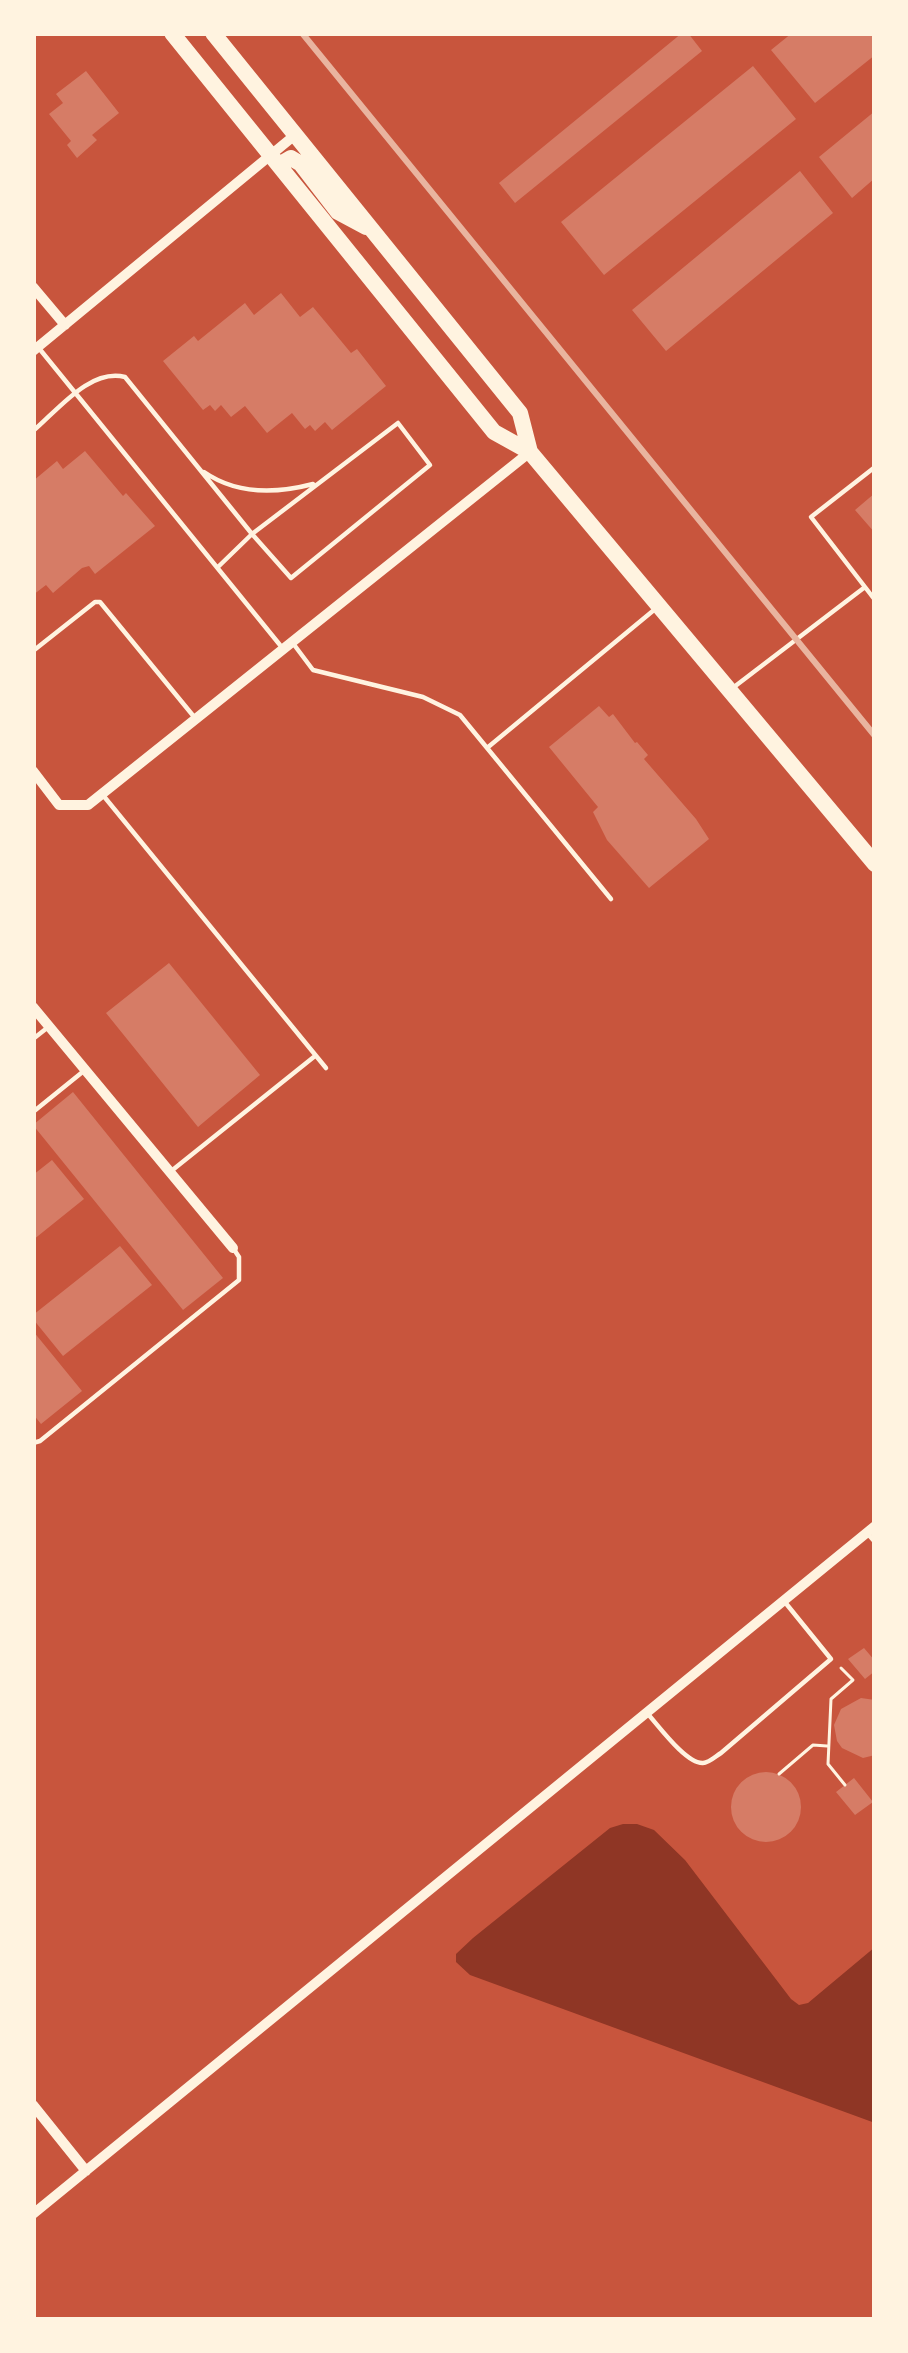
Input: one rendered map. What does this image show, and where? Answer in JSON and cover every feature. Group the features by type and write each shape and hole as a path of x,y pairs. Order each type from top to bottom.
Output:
{"main road":[{"path":"172,33 494,432 530,452 875,864"},
{"path":"212,33 520,413 530,452"},
{"path":"276,160 291,158 301,164 338,212 373,231"}],"street":[{"path":"36,349 276,160 296,135"},
{"path":"33,287 64,325"},
{"path":"33,772 59,805 88,805 530,452"},
{"path":"33,1007 233,1248"},
{"path":"33,2214 872,1533"},
{"path":"33,2105 86,2170"}],"lane":[{"path":"36,349 287,646 314,670 423,697 460,715 611,899"},
{"path":"33,430 97,378 110,373 125,377 252,534 291,578 430,464 398,423 252,534 217,568"},
{"path":"875,467 812,517 875,599"},
{"path":"199,468 229,485 262,492 322,481"},
{"path":"729,690 865,587"},
{"path":"33,651 100,602 196,719"},
{"path":"488,748 659,606"},
{"path":"102,794 326,1068"},
{"path":"33,1039 49,1026"},
{"path":"170,1172 315,1056"},
{"path":"33,1112 86,1070"},
{"path":"33,1443 239,1280 233,1248"},
{"path":"647,1712 687,1757 706,1763 831,1659 784,1600"}],"path":[{"path":"831,1659 853,1680 831,1699 828,1764 845,1785"},
{"path":"779,1774 813,1745 829,1746"}],"shaded area":[{"path":"623,1824 654,1830 685,1860 799,2005 808,2003 875,1947 875,2123 470,1975 456,1962 456,1954 473,1938 610,1828"}],"building":[{"path":"682,33 688,33 702,51 515,203 499,183"},
{"path":"792,33 875,33 875,55 815,103 771,50"},
{"path":"753,66 796,119 604,275 561,222"},
{"path":"86,71 119,113 92,135 97,140 77,158 67,145 71,141 49,114 63,103 56,94"},
{"path":"875,111 875,178 852,198 819,157"},
{"path":"800,171 833,213 666,351 632,310"},
{"path":"281,293 300,317 313,307 351,353 357,349 386,386 332,430 325,422 315,431 310,425 305,429 292,413 267,433 245,406 231,417 221,405 215,411 210,405 203,410 163,361 194,336 198,341 245,303 254,315"},
{"path":"85,451 155,526 95,574 89,566 82,568 53,593 46,585 33,595 33,481 57,461 63,469"},
{"path":"875,493 875,533 855,510"},
{"path":"599,706 609,717 613,714 648,755 644,759 709,839 649,888 607,840 593,812 598,807 549,747"},
{"path":"169,963 260,1075 198,1127 106,1013"},
{"path":"73,1092 223,1278 183,1310 33,1125"},
{"path":"52,1160 84,1199 33,1240 33,1175"},
{"path":"120,1246 152,1285 63,1356 33,1315"},
{"path":"33,1331 82,1391 41,1424 33,1414"},
{"path":"864,1648 875,1661 875,1671 865,1679 848,1659"},
{"path":"861,1698 875,1700 875,1755 863,1758 842,1748 834,1725 841,1709"},
{"path":"766,1772 791,1782 801,1807 791,1832 766,1842 741,1832 731,1807 741,1782"},
{"path":"854,1778 873,1802 855,1815 836,1792"}],"railway":[{"path":"302,33 875,736"}]}
